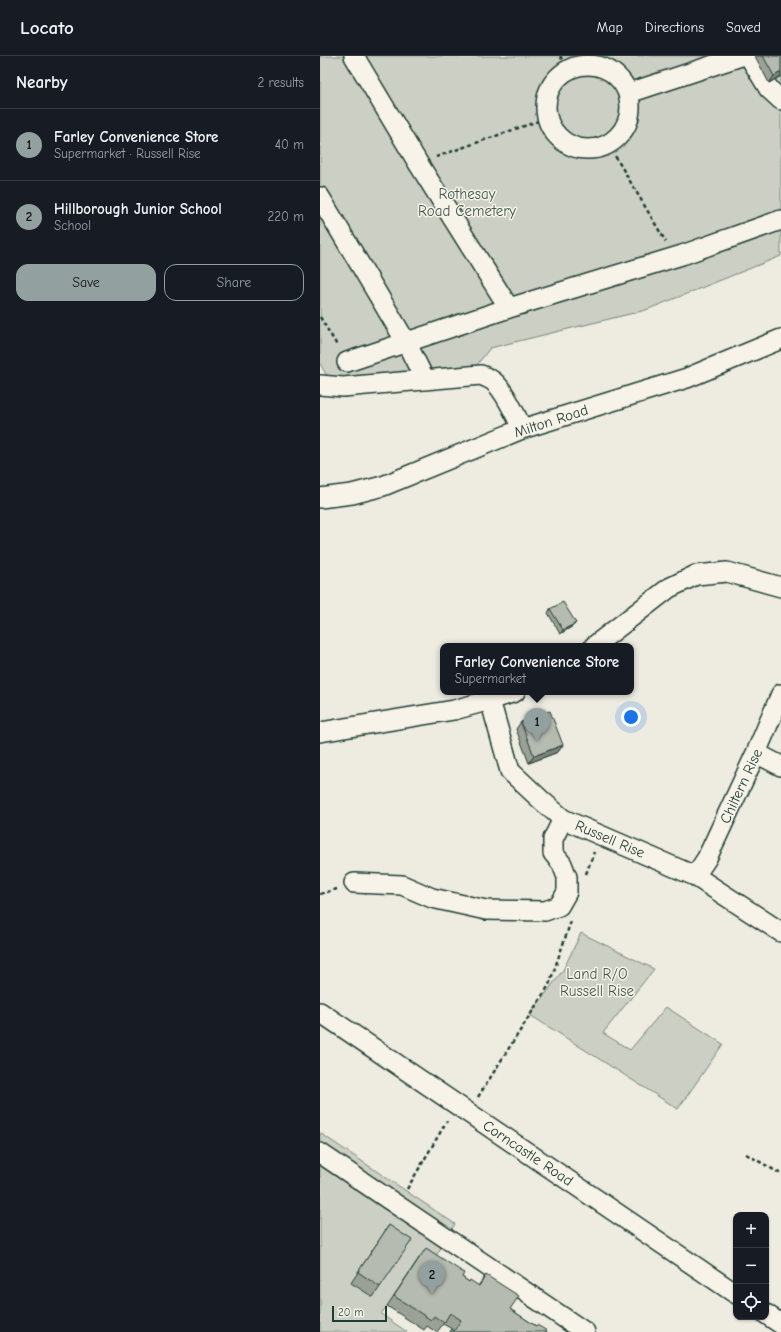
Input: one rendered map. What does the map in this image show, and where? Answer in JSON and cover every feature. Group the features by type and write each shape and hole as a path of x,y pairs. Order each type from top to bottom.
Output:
{"street":[{"path":"354,56 418,163 509,308"},
{"path":"629,93 741,56"},
{"path":"749,56 769,89 781,100"},
{"path":"564,62 597,65 610,70 622,80 629,93 631,107 629,120 622,132 608,144 600,148 587,150 574,147 562,141 552,131 547,118 545,105 548,90 564,62"},
{"path":"320,197 406,342 422,374"},
{"path":"347,362 509,308 675,257 781,220"},
{"name":"Milton Road","path":"320,498 352,494 383,486 522,429 687,378 781,339"},
{"path":"320,385 343,387 365,386 481,375 494,381 518,418 522,429"},
{"path":"598,643 669,588 696,575 727,572 781,586"},
{"name":"Chiltern Rise","path":"695,876 707,858 756,753 781,694"},
{"path":"320,732 454,710 506,695"},
{"name":"Russell Rise","path":"490,700 510,771 563,819 695,876 781,932"},
{"path":"756,753 781,766"},
{"path":"354,883 402,885 432,898 486,910 545,911 559,906 567,892 567,877 562,864 553,852 553,839 563,819"},
{"name":"Corncastle Road","path":"320,1012 733,1292"},
{"path":"320,1153 585,1332"},
{"path":"769,1316 781,1324"}],"path":[{"path":"418,163 547,118"},
{"path":"608,144 675,257"},
{"path":"320,317 347,362"},
{"path":"585,880 600,834"},
{"path":"397,1205 445,1123 463,1109 550,985 572,917"},
{"path":"746,1154 781,1174"}],"green space":[{"name":"Rothesay Road Cemetery","path":"320,56 781,56 781,256 646,310 490,348 472,371 332,384 320,364"},
{"name":"Land R/O Russell Rise","path":"581,933 654,969 603,1033 630,1050 666,1007 723,1044 678,1109 530,1015 563,970"},
{"path":"320,1133 455,1224 430,1266 387,1306 381,1314 407,1332 320,1332"}],"building":[{"path":"763,56 781,56 781,72 774,76"},
{"path":"563,602 576,623 563,630 550,609"},
{"path":"550,711 563,745 534,756 521,722"},
{"path":"389,1225 412,1240 380,1287 358,1272"},
{"path":"426,1248 464,1273 462,1277 469,1282 470,1280 479,1286 486,1275 519,1296 510,1309 536,1326 537,1325 547,1331 450,1332 452,1329 454,1331 461,1320 450,1313 444,1323 434,1316 431,1320 394,1296"}],"place":[{"name":"Farley Convenience Store","path":"537,741"},
{"name":"Hillborough Junior School","path":"432,1294"}]}
